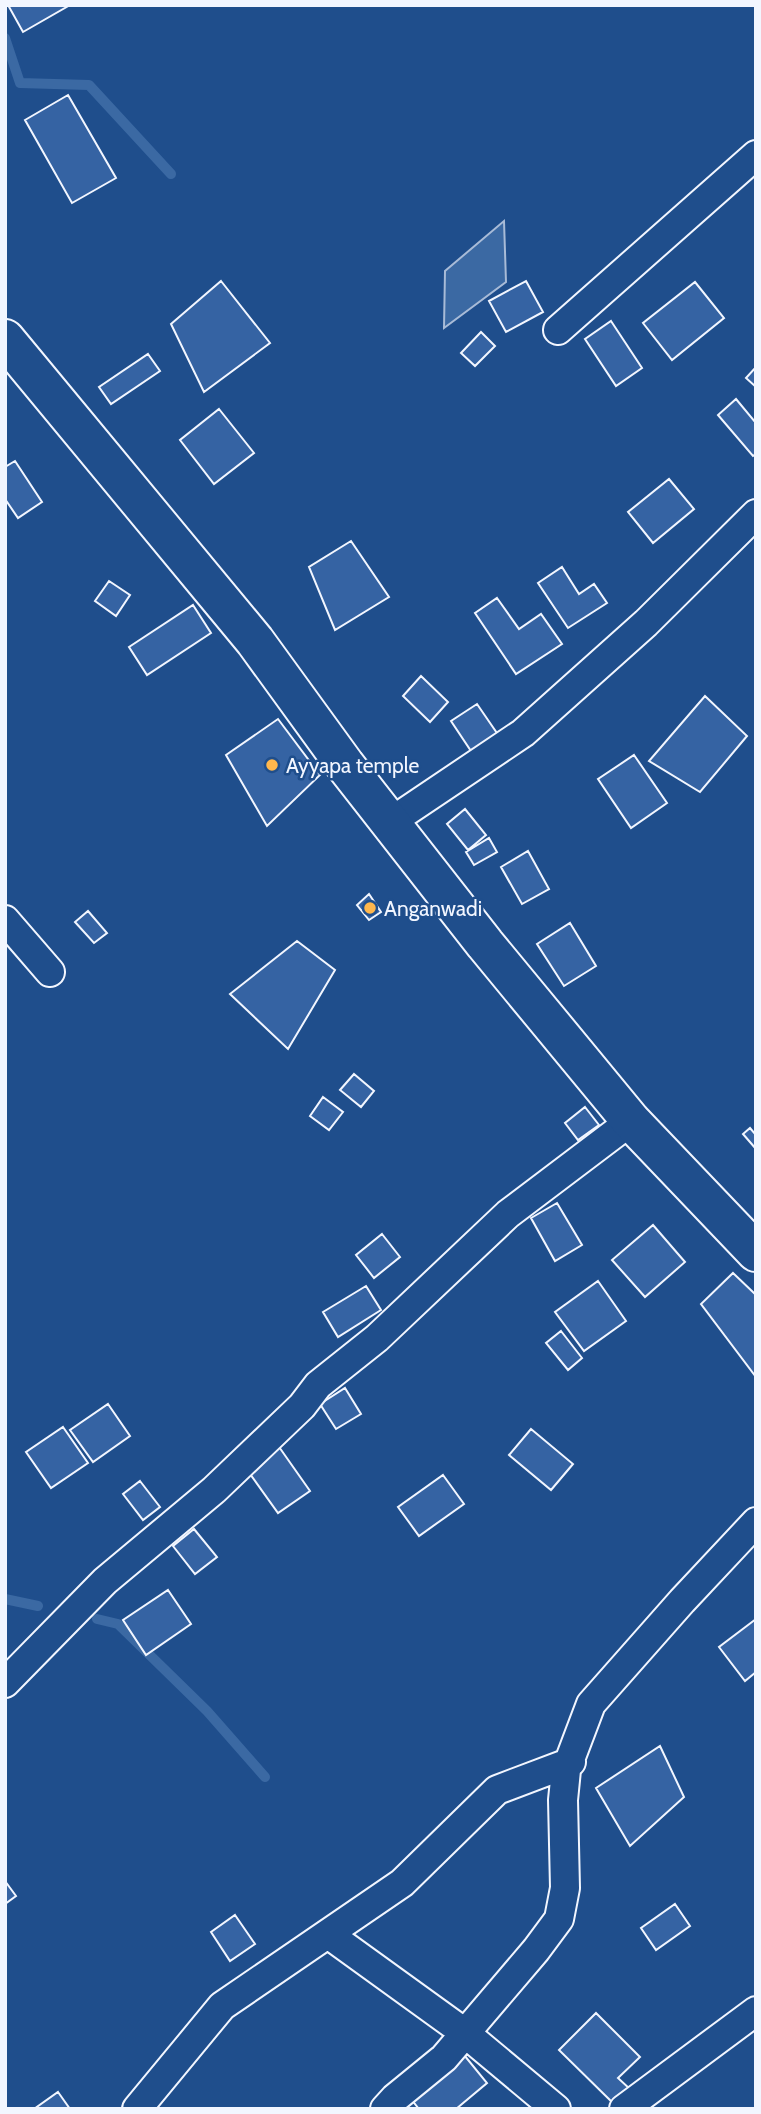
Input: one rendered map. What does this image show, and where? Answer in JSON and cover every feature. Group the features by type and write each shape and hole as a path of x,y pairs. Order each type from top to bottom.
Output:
{"main road":[{"path":"5,339 255,640 389,823 485,944 631,1121 756,1252"}],"street":[{"path":"558,330 756,155"},
{"path":"389,823 523,733 646,623 755,517"},
{"path":"5,920 50,972"},
{"path":"5,1683 105,1581 214,1490 302,1406 318,1385 377,1338 508,1214 631,1121"},
{"path":"385,2109 444,2057 536,1950 559,1919 565,1888 563,1800 566,1770 591,1704 756,1522"},
{"path":"137,2109 222,2006 402,1883 497,1790 570,1762"},
{"path":"328,1934 465,2033 556,2109"},
{"path":"624,2109 756,2011"}],"water":[{"path":"504,221 506,282 444,328 445,271"}],"building":[{"path":"8,5 70,5 23,32"},
{"path":"68,95 116,178 72,203 25,120"},
{"path":"221,281 270,343 204,392 171,324"},
{"path":"526,281 543,312 506,332 489,301"},
{"path":"695,282 724,318 672,360 643,323"},
{"path":"611,321 642,368 616,386 585,339"},
{"path":"481,332 495,346 475,366 461,353"},
{"path":"148,354 160,371 111,404 99,387"},
{"path":"756,367 756,387 746,378"},
{"path":"736,399 756,423 756,454 753,456 718,415"},
{"path":"219,409 254,453 214,484 180,440"},
{"path":"15,461 42,502 18,518 5,499 5,467"},
{"path":"669,479 694,509 653,543 628,512"},
{"path":"351,541 389,597 335,630 309,567"},
{"path":"562,567 579,594 594,584 607,603 568,628 538,583"},
{"path":"109,581 130,595 116,616 95,601"},
{"path":"497,598 519,629 541,614 562,644 516,674 475,613"},
{"path":"193,605 211,633 147,675 129,647"},
{"path":"421,676 448,702 430,722 403,696"},
{"path":"705,696 747,736 700,792 649,761"},
{"path":"477,704 501,739 475,757 451,721"},
{"name":"Ayyapa temple","path":"278,719 320,775 267,826 226,755"},
{"path":"634,755 667,803 631,828 598,779"},
{"path":"465,809 486,835 468,850 447,824"},
{"path":"489,838 497,852 474,865 466,852"},
{"path":"528,851 549,889 522,904 501,867"},
{"name":"Anganwadi","path":"369,894 381,912 369,920 357,905"},
{"path":"88,911 107,933 94,943 75,922"},
{"path":"570,923 596,966 564,986 537,944"},
{"path":"297,941 335,970 288,1049 230,994"},
{"path":"354,1074 374,1091 361,1107 340,1090"},
{"path":"323,1097 343,1112 329,1130 310,1116"},
{"path":"585,1107 599,1125 578,1140 565,1123"},
{"path":"750,1128 756,1135 756,1149 743,1134"},
{"path":"557,1203 582,1245 555,1261 531,1218"},
{"path":"653,1225 685,1262 645,1297 612,1260"},
{"path":"382,1234 400,1257 374,1278 356,1255"},
{"path":"733,1273 756,1295 756,1377 701,1304"},
{"path":"598,1281 626,1321 584,1351 555,1312"},
{"path":"366,1286 381,1310 338,1337 323,1312"},
{"path":"561,1331 582,1358 568,1370 546,1343"},
{"path":"345,1388 361,1414 336,1429 320,1404"},
{"path":"108,1404 130,1436 93,1462 70,1430"},
{"path":"63,1427 88,1463 51,1488 26,1452"},
{"path":"531,1429 573,1464 551,1490 509,1455"},
{"path":"277,1444 310,1491 278,1513 245,1467"},
{"path":"443,1475 464,1504 419,1536 398,1507"},
{"path":"140,1481 160,1507 143,1520 123,1494"},
{"path":"194,1529 217,1557 195,1574 173,1546"},
{"path":"168,1590 191,1624 146,1655 123,1620"},
{"path":"756,1619 756,1672 745,1681 719,1647"},
{"path":"660,1746 684,1797 630,1846 596,1788"},
{"path":"5,1881 16,1896 5,1904"},
{"path":"675,1904 690,1926 656,1950 641,1928"},
{"path":"235,1915 255,1944 230,1961 211,1932"},
{"path":"596,2013 640,2057 618,2078 631,2090 616,2106 559,2050"},
{"path":"460,2050 487,2083 456,2109 419,2109 407,2094"},
{"path":"58,2092 70,2109 34,2109"}],"waterway":[{"path":"5,38 20,83 89,85 171,174"},
{"path":"5,1599 38,1606"},
{"path":"97,1619 118,1624 207,1711 265,1777"}],"place":[{"name":"Ayyapa temple","path":"272,765"},
{"name":"Anganwadi","path":"370,908"}]}
